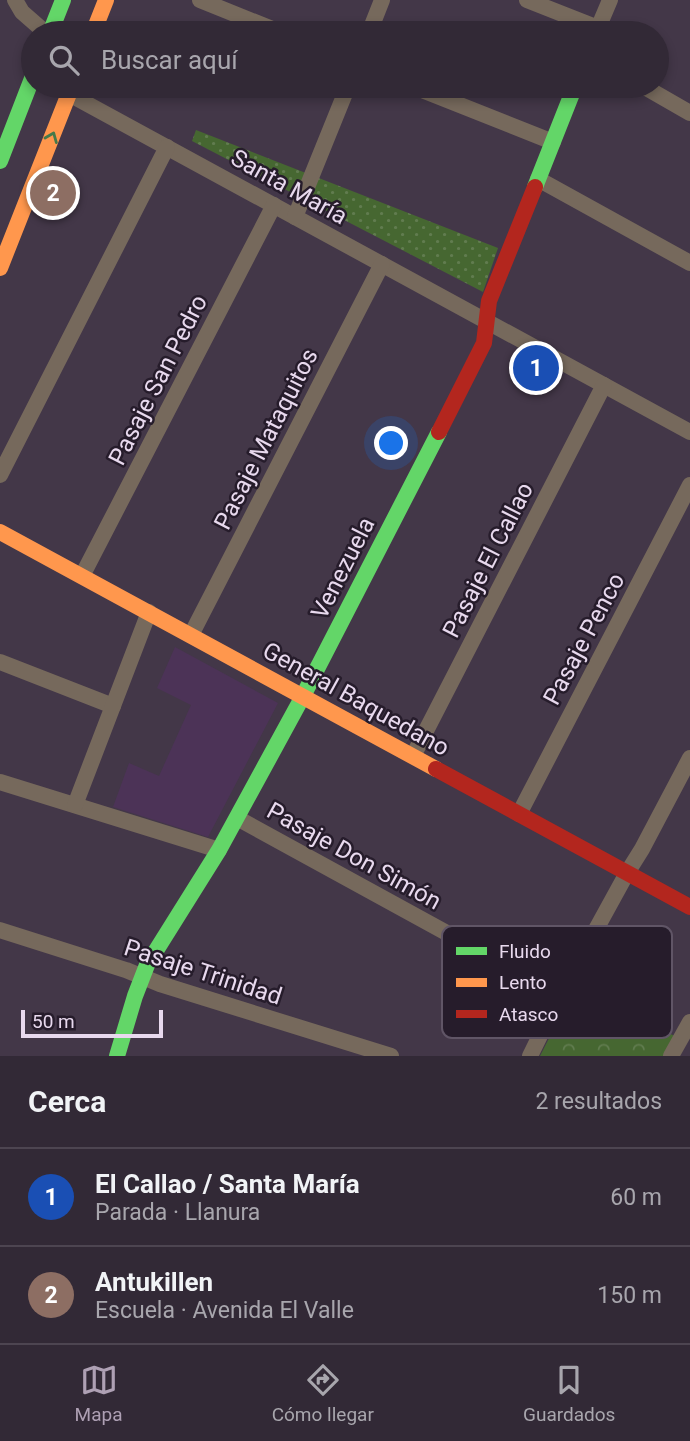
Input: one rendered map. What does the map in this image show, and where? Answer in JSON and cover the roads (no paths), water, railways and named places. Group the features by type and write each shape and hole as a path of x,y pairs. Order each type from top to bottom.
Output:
{"street":[{"path":"0,0 18,6 35,21"},
{"path":"53,21 63,0"},
{"path":"98,21 106,0"},
{"path":"200,0 252,21"},
{"path":"374,21 382,0"},
{"path":"527,0 574,21"},
{"path":"601,21 610,0"},
{"path":"1,155 24,98"},
{"path":"0,268 65,98"},
{"name":"Santa María","path":"86,98 167,147 690,432"},
{"path":"295,217 343,98"},
{"path":"442,98 553,142"},
{"name":"Venezuela","path":"117,1056 142,976 219,850 303,696 484,343 489,301 570,98"},
{"path":"664,98 690,113"},
{"path":"0,475 167,147"},
{"path":"538,179 690,263"},
{"name":"Pasaje San Pedro","path":"82,576 274,205"},
{"name":"Pasaje Mataquitos","path":"191,635 382,264"},
{"name":"Pasaje El Callao","path":"414,756 604,385"},
{"name":"Pasaje Penco","path":"519,814 690,485"},
{"name":"General Baquedano","path":"0,532 690,906"},
{"path":"75,805 149,612"},
{"path":"0,662 113,706"},
{"path":"598,926 690,758"},
{"path":"0,782 219,850"},
{"name":"Pasaje Don Simón","path":"237,818 442,930"},
{"name":"Pasaje Trinidad","path":"0,930 126,970 160,984 391,1056"},
{"path":"671,1056 690,1021"},
{"path":"530,1056 539,1038"}],"place":[{"name":"Antukillen","path":"53,193"},
{"name":"El Callao / Santa María","path":"536,368"}]}
